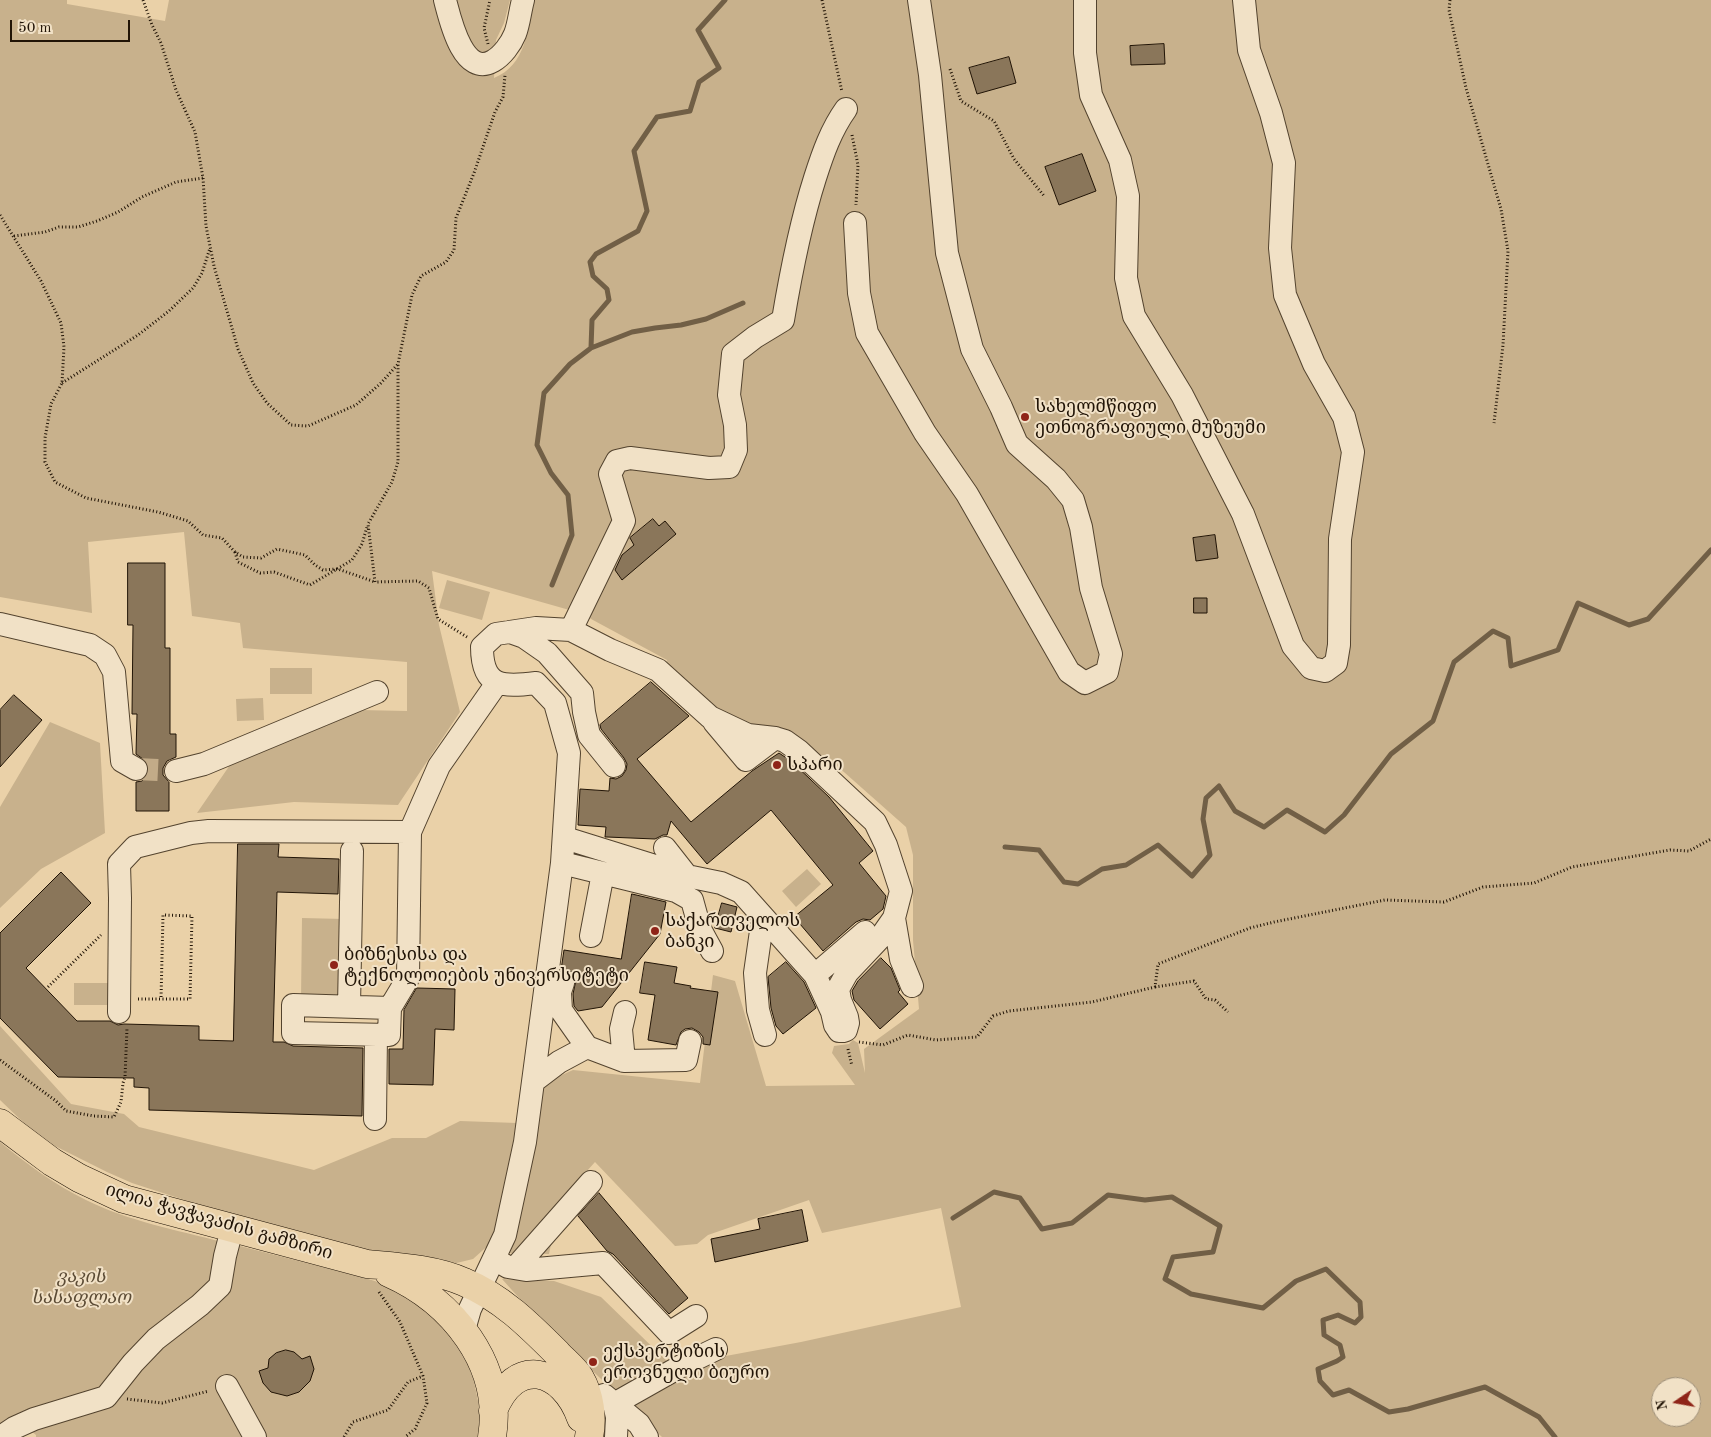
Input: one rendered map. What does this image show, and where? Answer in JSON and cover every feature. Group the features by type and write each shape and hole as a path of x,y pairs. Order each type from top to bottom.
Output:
{"main road":[{"name":"ილია ჭავჭავაძის გამზირი","path":"0,1123 52,1162 100,1189 124,1199 367,1264"},
{"path":"367,1264 450,1276 480,1289 497,1299 532,1328 579,1376 590,1405 589,1437"},
{"path":"367,1264 416,1287 447,1311 464,1330 486,1369 490,1384 493,1424"},
{"path":"493,1424 499,1398 505,1388 529,1375 548,1377 569,1392 582,1419 584,1437"}],"street":[{"path":"445,0 452,27 462,49 470,59 478,63 488,64 502,54 515,35 523,0"},
{"path":"855,223 859,293 868,333 925,433 967,494 1069,672 1085,682 1107,672 1111,654 1091,588 1082,528 1074,500 1056,479 1017,444 972,349 947,253 930,75 919,0"},
{"path":"1085,0 1085,53 1091,96 1120,160 1128,196 1126,278 1134,316 1182,395 1243,514 1293,646 1311,668 1325,672 1336,662 1339,645 1340,539 1354,452 1344,417 1314,364 1285,295 1280,248 1284,163 1271,113 1249,50 1244,0"},
{"path":"571,630 624,521 610,474 617,461 630,458 710,468 729,467 736,450 735,425 729,395 733,354 755,337 783,320 794,256 808,200 824,149 834,125 846,109"},
{"path":"0,624 90,645 105,655 114,672 122,761 136,769"},
{"path":"464,1330 470,1309 505,1236 525,1142 565,838 569,753 556,703 536,683 511,686 497,683 487,674 482,656 482,647 496,634 536,628 571,630 610,650 658,670 710,717 748,735 785,741 799,751 876,822 886,845 901,891 894,918 880,938 842,980 838,989 848,1023 846,1030 843,1032 839,1031 835,1025 832,1012 815,975 742,892 722,883 688,876 565,838"},
{"path":"510,632 524,637 547,653 582,693 589,735 614,766"},
{"path":"390,1008 293,1005 293,1033 388,1035 390,1008 408,978 410,832 439,766 497,683"},
{"path":"176,771 204,764 377,692"},
{"path":"126,1011 118,864 135,847 172,837 209,832 410,832"},
{"path":"665,848 688,876"},
{"path":"349,1006 352,851"},
{"path":"562,863 676,891 692,900 700,928 712,951"},
{"path":"591,936 603,873"},
{"path":"763,917 755,973 758,1010 765,1035"},
{"path":"894,918 901,959 912,986"},
{"path":"815,975 865,932"},
{"path":"564,983 560,992 561,1010 590,1049 624,1061 686,1060 690,1041"},
{"path":"534,1081 559,1062 590,1049 623,1020 624,1061"},
{"path":"375,1119 376,1035"},
{"path":"515,1268 591,1182"},
{"path":"1,1437 14,1428 34,1419 106,1397 133,1363 156,1339 200,1305 220,1286 232,1229"},
{"path":"450,1276 494,1260 508,1267 526,1270 603,1263 669,1333 696,1316"},
{"path":"614,1404 683,1365 716,1349"},
{"path":"579,1376 639,1424 646,1437"},
{"path":"227,1386 255,1437"},
{"path":"614,1404 617,1416 616,1437"}],"path":[{"path":"143,0 176,90 195,132 204,178 204,212 210,248 238,348 253,383 267,403 291,424 308,426 356,405 381,384 398,364"},
{"path":"488,46 484,28 490,0"},
{"path":"1450,0 1449,10 1466,88 1501,209 1508,251 1503,345 1494,423"},
{"path":"949,67 960,101 994,121 1014,159 1044,197"},
{"path":"235,552 238,562 260,573 274,572 310,585 352,560 362,544 368,524 392,482 398,462 398,364 412,295 421,276 446,262 454,250 456,218 495,112 503,97 505,73"},
{"path":"14,236 45,232 59,227 78,227 98,221 160,188 176,182 204,178"},
{"path":"0,215 41,280 61,323 64,347 62,383 51,404 45,462 55,482 86,498 158,512 188,521 203,535 222,538 235,552 243,557 261,558 277,549 305,555 323,570 338,569 375,582 418,581 429,588 438,619 482,647"},
{"path":"62,383 138,335 169,311 193,288 202,273 210,248"},
{"path":"368,524 375,582"},
{"path":"1155,987 1158,964 1250,928 1317,912 1385,900 1444,902 1483,887 1534,883 1572,867 1670,850 1689,851 1711,839"},
{"path":"0,1060 56,1101 66,1111 114,1118 121,1102 125,1077 126,1011 161,999 190,999 192,916 163,915 161,999"},
{"path":"48,987 120,917"},
{"path":"847,1047 860,1041 883,1044 908,1035 936,1040 977,1038 993,1016 1009,1011 1092,1002 1155,987 1194,981 1206,999 1214,1000 1228,1012"},
{"path":"377,1291 400,1322 424,1376 427,1403 415,1429 405,1437"},
{"path":"344,1437 353,1422 388,1410 408,1382 424,1376"},
{"path":"106,1397 162,1403 227,1386"}],"green space":[{"path":"0,0 67,0 67,4 165,21 169,0 510,0 504,23 496,40 494,78 513,65 519,56 527,34 533,0 1711,0 1711,1437 662,1437 538,1319 502,1279 554,1281 601,1297 672,1366 801,1342 961,1307 941,1208 822,1233 809,1200 708,1235 697,1244 675,1246 595,1162 560,1201 549,1254 509,1253 544,1083 573,1070 700,1083 713,975 735,981 766,1086 855,1085 832,1053 834,1046 849,1044 853,1040 858,1043 865,1073 864,1049 919,1009 913,940 913,855 906,827 836,765 814,757 735,719 699,698 668,670 667,660 580,613 432,571 439,625 460,712 398,805 294,802 197,813 232,762 359,710 407,711 407,662 243,648 240,623 192,616 184,532 88,542 92,613 0,597"},
{"path":"447,580 490,592 482,620 439,608"},
{"path":"270,668 312,668 312,694 270,694"},
{"path":"263,698 264,720 237,721 236,699"},
{"path":"50,722 100,743 105,833 41,869 0,908 0,807"},
{"path":"807,869 821,884 796,907 782,891"},
{"path":"302,918 344,919 343,1000 301,999"},
{"path":"74,983 108,983 108,1005 74,1005"},
{"path":"0,1026 71,1104 124,1114 139,1127 314,1170 392,1138 426,1138 460,1121 517,1123 492,1242 473,1259 436,1268 234,1216 132,1183 55,1146 25,1124 0,1100"},
{"name":"ვაკის სასაფლაო","path":"0,1142 52,1181 102,1207 153,1224 222,1242 215,1286 94,1393 0,1429"},
{"path":"236,1245 365,1278 394,1287 411,1298 446,1328 463,1354 473,1377 478,1401 480,1420 477,1437 36,1437 30,1430 135,1369 198,1314"}],"building":[{"path":"1164,44 1165,64 1131,65 1130,46"},
{"path":"1009,57 1016,83 977,94 969,68"},
{"path":"1082,154 1096,191 1059,205 1045,167"},
{"path":"653,519 659,526 665,521 676,534 622,580 615,570 622,555 634,545 630,538"},
{"path":"1215,535 1218,558 1196,561 1193,538"},
{"path":"128,563 165,563 165,648 170,648 170,734 176,734 176,757 167,761 163,768 163,775 169,782 169,811 136,811 136,782 142,781 147,776 149,768 147,762 136,754 137,714 132,714 133,625 128,625"},
{"path":"1194,598 1207,598 1207,613 1194,613"},
{"path":"651,682 689,716 637,759 691,822 752,771 779,753 791,761 829,797 873,851 859,863 886,896 883,909 870,920 863,919 856,922 823,951 794,917 833,885 771,810 707,864 671,821 667,835 655,839 605,837 606,827 578,825 580,789 609,791 610,778 616,779 622,776 626,770 627,764 624,758 601,729 600,725"},
{"path":"14,695 42,720 0,767 0,710"},
{"path":"238,844 279,844 278,857 339,859 338,894 277,892 273,1042 284,1042 293,1046 363,1048 362,1116 149,1110 149,1088 134,1087 134,1078 58,1077 0,1018 0,933 61,872 91,903 26,968 77,1021 110,1021 118,1025 199,1026 199,1040 233,1041"},
{"path":"632,894 666,902 660,934 602,1007 578,1011 574,1006 573,994 576,980 582,973 561,970 564,950 621,959"},
{"path":"722,903 737,907 731,932 715,928"},
{"path":"881,958 891,968 900,990 898,992 908,1004 880,1029 854,1000 852,991 858,981"},
{"path":"645,962 677,967 674,983 691,986 690,988 718,992 710,1045 703,1044 703,1037 692,1028 681,1032 676,1045 648,1040 655,995 640,993"},
{"path":"786,962 804,982 816,1008 783,1034 776,1026 771,1008 768,977"},
{"path":"417,988 455,989 454,1030 435,1029 433,1085 389,1084 389,1049 403,1049 404,1010"},
{"path":"599,1193 688,1298 669,1314 613,1254 607,1251 578,1216"},
{"path":"802,1210 808,1241 715,1262 711,1239 760,1229 758,1219"},
{"path":"286,1350 294,1352 302,1359 310,1356 314,1369 310,1381 299,1392 287,1396 271,1392 263,1383 259,1371 268,1368 269,1359 276,1353"}],"waterway":[{"path":"552,585 572,535 568,495 551,473 537,445 544,393 570,364 591,348 592,320 609,300 607,289 593,276 590,262 596,254 638,231 647,211 634,151 657,117 690,111 699,82 719,68 698,30 725,0"},
{"path":"591,348 632,332 681,325 706,319 743,303"},
{"path":"1005,847 1039,850 1064,882 1078,884 1102,869 1126,865 1158,845 1192,876 1210,855 1203,819 1206,798 1219,786 1235,811 1264,827 1287,810 1325,832 1344,815 1391,754 1433,721 1454,662 1493,631 1508,638 1511,666 1558,650 1578,603 1629,625 1648,619 1711,550"},
{"path":"953,1218 994,1192 1020,1198 1042,1229 1072,1223 1108,1195 1145,1200 1172,1197 1220,1226 1213,1252 1173,1257 1165,1279 1191,1294 1263,1308 1296,1281 1326,1269 1360,1302 1361,1317 1355,1323 1338,1315 1323,1320 1324,1335 1340,1345 1343,1357 1318,1369 1320,1381 1333,1395 1349,1390 1389,1412 1408,1409 1485,1387 1539,1417 1555,1437"}],"tunnel":[{"path":"136,769 176,771"}],"place":[{"name":"სახელმწიფო ეთნოგრაფიული მუზეუმი","path":"1025,417"},
{"name":"სპარი","path":"777,765"},
{"name":"საქართველოს ბანკი","path":"655,931"},
{"name":"ბიზნესისა და ტექნოლოიების უნივერსიტეტი","path":"334,965"},
{"name":"ექსპერტიზის ეროვნული ბიურო","path":"593,1362"}]}
